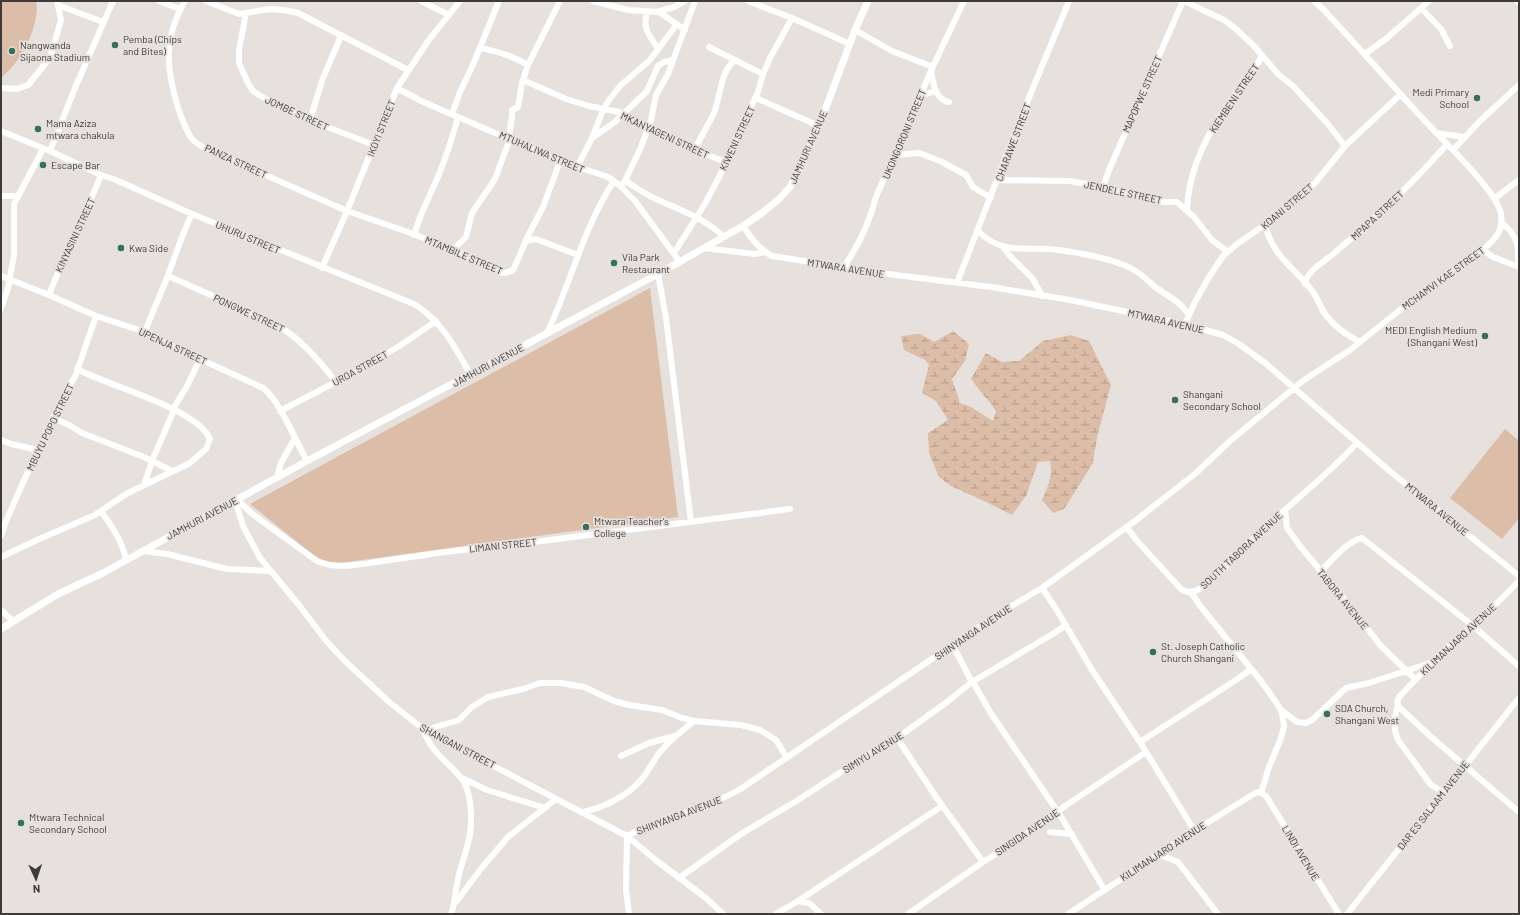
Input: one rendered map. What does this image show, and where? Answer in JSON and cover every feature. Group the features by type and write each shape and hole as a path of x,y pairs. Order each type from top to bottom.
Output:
{"street":[{"path":"50,151 113,1"},
{"path":"159,1 180,9"},
{"name":"PANZA STREET","path":"185,1 180,9 170,41 168,54 169,70 182,120 192,139 212,152 347,211"},
{"path":"206,1 236,14 270,9 298,13 408,70"},
{"path":"421,1 448,14"},
{"name":"IKOYI STREET","path":"322,268 397,88 428,41 448,14 460,1"},
{"path":"414,235 425,203 440,173 453,133 455,115 499,1"},
{"path":"452,250 466,237 472,213 495,179 507,147 512,110 518,107 523,80 528,65 560,1"},
{"path":"593,1 628,10 647,12 658,12 674,7 685,1"},
{"path":"695,1 668,74 656,95 648,127 623,184 679,208 714,228 724,237"},
{"path":"748,1 792,18 850,44"},
{"name":"JAMHURI AVENUE","path":"1,629 58,594 126,560 277,477 658,274 743,226 780,199 790,187 819,126 855,30 868,1"},
{"name":"UKONGORONI STREET","path":"844,267 857,245 920,96 964,1"},
{"name":"CHARAWE STREET","path":"957,283 998,180 1021,117 1069,1"},
{"name":"KIEMBENI STREET","path":"1184,1 1224,20 1236,29 1254,46 1278,74 1293,86 1327,123 1345,146"},
{"name":"MAPOPWE STREET","path":"1103,187 1109,170 1184,1"},
{"path":"1316,1 1453,150 1494,198 1501,213 1501,222 1508,227 1517,240 1518,266 1493,257 1483,250"},
{"path":"1365,54 1387,38 1429,1"},
{"path":"58,3 103,22"},
{"path":"1,88 17,89 28,84 50,58 61,20 58,3"},
{"path":"1421,8 1441,29 1450,46"},
{"path":"647,12 645,28 658,49"},
{"path":"658,12 665,15 685,30"},
{"name":"JOMBE STREET","path":"246,13 240,41 239,63 252,90 272,103 310,120 374,144"},
{"name":"KIWENI STREET","path":"674,253 706,202 756,98 761,86 763,74 776,45 792,18"},
{"path":"578,167 603,110 611,97 620,86 650,60 677,24"},
{"path":"855,30 892,51 932,69 935,91 940,98 949,102"},
{"path":"310,120 323,78 341,36"},
{"path":"709,47 763,74"},
{"path":"480,48 495,51 517,59 528,65"},
{"name":"KIEMBENI STREET","path":"1187,210 1192,175 1204,144 1222,112 1262,56"},
{"path":"592,138 615,122 649,88 658,66 664,62 673,60"},
{"path":"695,149 714,113 726,70 736,60"},
{"name":"MKANYAGENI STREET","path":"523,80 566,99 603,110 624,114 633,121 726,162"},
{"path":"1453,150 1489,112 1519,85"},
{"name":"MTUHALIWA STREET","path":"397,88 421,101 560,161 608,177 623,184 680,262"},
{"path":"920,96 935,91"},
{"name":"KOANI STREET","path":"1184,324 1209,277 1228,252 1282,213 1315,183 1345,146 1400,94"},
{"path":"756,98 819,126"},
{"name":"UHURU STREET","path":"1,131 192,214 322,268 414,304 436,321 454,345 470,374"},
{"path":"1436,133 1465,137"},
{"name":"MPAPA STREET","path":"1305,284 1312,271 1347,242 1404,190 1447,144"},
{"path":"1,309 10,280 14,250 14,204 43,149"},
{"path":"895,155 919,153 940,161 966,175 973,187 991,198"},
{"name":"MTAMBILE STREET","path":"347,211 452,250 489,265 499,272 506,274 513,270 543,207 560,161"},
{"name":"KINYASINI STREET","path":"49,294 60,264 90,202 101,175"},
{"name":"JENDELE STREET","path":"998,180 1070,181 1103,187 1133,196 1164,202 1177,202 1187,210 1212,240 1228,252"},
{"path":"1494,198 1519,180"},
{"path":"547,333 597,211 614,181"},
{"path":"1,196 18,196"},
{"path":"145,332 168,276 185,228 192,214"},
{"name":"MCHAMVI KAE STREET","path":"1294,388 1314,372 1360,342 1426,289 1483,250 1497,236 1500,230 1501,222"},
{"path":"1265,225 1268,236 1276,252 1313,292 1334,325 1342,332 1360,342"},
{"name":"MTWARA AVENUE","path":"743,226 758,245 772,256 864,271 1070,300 1184,324 1223,336 1240,344 1294,388 1458,528 1519,576"},
{"path":"978,231 988,240 1003,247 1025,250 1053,249 1089,255 1118,263 1135,270 1158,289 1175,300 1185,309 1188,314"},
{"path":"526,241 536,239 578,255"},
{"path":"1003,247 1033,279 1042,296"},
{"path":"704,248 754,254 765,252"},
{"path":"1296,274 1312,271"},
{"path":"658,274 666,318 691,522"},
{"name":"UPENJA STREET","path":"1,276 49,294 96,316 145,332 263,388 271,395 307,461"},
{"name":"PONGWE STREET","path":"168,276 287,330 304,346 336,382"},
{"name":"MBUYU POPO STREET","path":"1,536 4,521 68,387 75,377 96,316"},
{"name":"UROA STREET","path":"280,411 361,369 401,345 436,321"},
{"path":"144,485 152,461 174,409 200,359"},
{"path":"1,557 101,511 111,503 194,460 206,449 210,439 202,427 174,409 106,383 78,369"},
{"name":"SHINYANGA AVENUE","path":"627,836 650,825 718,802 739,790 1016,603 1042,588 1190,478 1231,440 1294,388"},
{"path":"53,418 82,433 110,443 172,471"},
{"path":"277,477 281,463 294,438"},
{"path":"1,440 11,444 38,450"},
{"name":"SOUTH TABORA AVENUE","path":"1126,527 1139,544 1179,587 1184,591 1191,592 1202,588 1253,538 1331,470 1357,443"},
{"name":"LIMANI STREET","path":"236,500 251,513 317,561 335,566 358,565 474,548 511,545 790,509"},
{"name":"SHANGANI STREET","path":"236,500 243,526 260,558 327,642 388,701 424,730 627,836 723,914"},
{"name":"TABORA AVENUE","path":"1285,510 1287,528 1300,546 1356,614 1375,640 1415,679"},
{"path":"101,511 122,543 126,560"},
{"path":"1321,571 1344,550 1362,538 1472,625 1519,666"},
{"path":"142,551 172,555 227,569 270,571"},
{"name":"KILIMANJARO AVENUE","path":"1398,704 1399,697 1415,679 1444,650 1487,613 1519,581"},
{"path":"1042,588 1066,625 1092,670 1140,742 1194,830"},
{"path":"1191,592 1250,669 1261,681 1281,710 1297,722 1306,723 1312,720 1346,688 1369,684 1405,670 1432,662"},
{"path":"1,610 14,621"},
{"name":"SIMIYU AVENUE","path":"679,878 741,834 897,738 973,682 1066,625"},
{"path":"952,646 990,712 1058,812 1104,890"},
{"path":"1140,742 1239,678 1250,669"},
{"path":"455,904 456,885 470,833 470,800 465,784 430,744 424,730 460,720 472,707 488,697 523,689 540,683 577,685 590,689 614,701 662,710 694,721 741,725 760,730 776,740 787,758"},
{"name":"DAR ES SALAAM AVENUE","path":"1347,914 1519,698"},
{"path":"1398,704 1464,766 1519,812"},
{"path":"1398,704 1395,717 1395,730 1398,740 1431,785 1437,787 1443,792"},
{"path":"1262,792 1269,767 1281,738 1284,723 1281,710"},
{"path":"583,812 618,798 634,787 642,779 659,753 694,721"},
{"path":"621,756 658,740 676,736"},
{"path":"897,738 942,806 983,862"},
{"name":"SINGIDA AVENUE","path":"908,914 1146,752"},
{"path":"460,777 487,790 545,808"},
{"name":"KILIMANJARO AVENUE","path":"1068,914 1194,830 1252,795 1262,792"},
{"name":"LINDI AVENUE","path":"1262,792 1266,796 1339,914"},
{"path":"451,914 455,904 480,870 508,837 556,799"},
{"path":"776,914 942,806"},
{"path":"1050,832 1072,834"},
{"path":"627,836 626,890 629,914"},
{"path":"1157,854 1178,862 1218,914"},
{"path":"798,901 809,903 821,914"}],"green space":[{"name":"Nangwanda Sijaona Stadium","path":"1,1 36,1 37,9 34,25 24,50 14,65 1,78"},
{"path":"650,288 678,517 332,564 317,558 250,504"},
{"path":"953,331 969,344 965,361 952,379 960,403 971,407 993,421 996,412 990,402 971,379 986,353 1002,362 1019,361 1043,341 1071,335 1089,341 1111,385 1097,437 1093,463 1064,509 1053,513 1042,500 1048,486 1051,466 1050,461 1038,462 1026,496 1012,515 951,486 939,477 929,453 928,433 948,420 936,401 922,393 929,365 925,360 904,350 901,336 920,334 934,342"},
{"path":"1505,429 1519,441 1519,518 1502,539 1450,498"}],"place":[{"name":"Pemba (Chips and Bites)","path":"115,45"},
{"name":"Nangwanda Sijaona Stadium","path":"12,51"},
{"name":"Medi Primary School","path":"1477,98"},
{"name":"Mama Aziza mtwara chakula","path":"38,129"},
{"name":"Escape Bar","path":"43,165"},
{"name":"Kwa Side","path":"121,248"},
{"name":"Vila Park Restaurant","path":"614,263"},
{"name":"MEDI English Medium (Shangani West)","path":"1485,336"},
{"name":"Shangani Secondary School","path":"1175,400"},
{"name":"Mtwara Teacher's College","path":"586,527"},
{"name":"St. Joseph Catholic Church Shangani","path":"1153,652"},
{"name":"SDA Church, Shangani West","path":"1327,714"},
{"name":"Mtwara Technical Secondary School","path":"21,823"}]}
